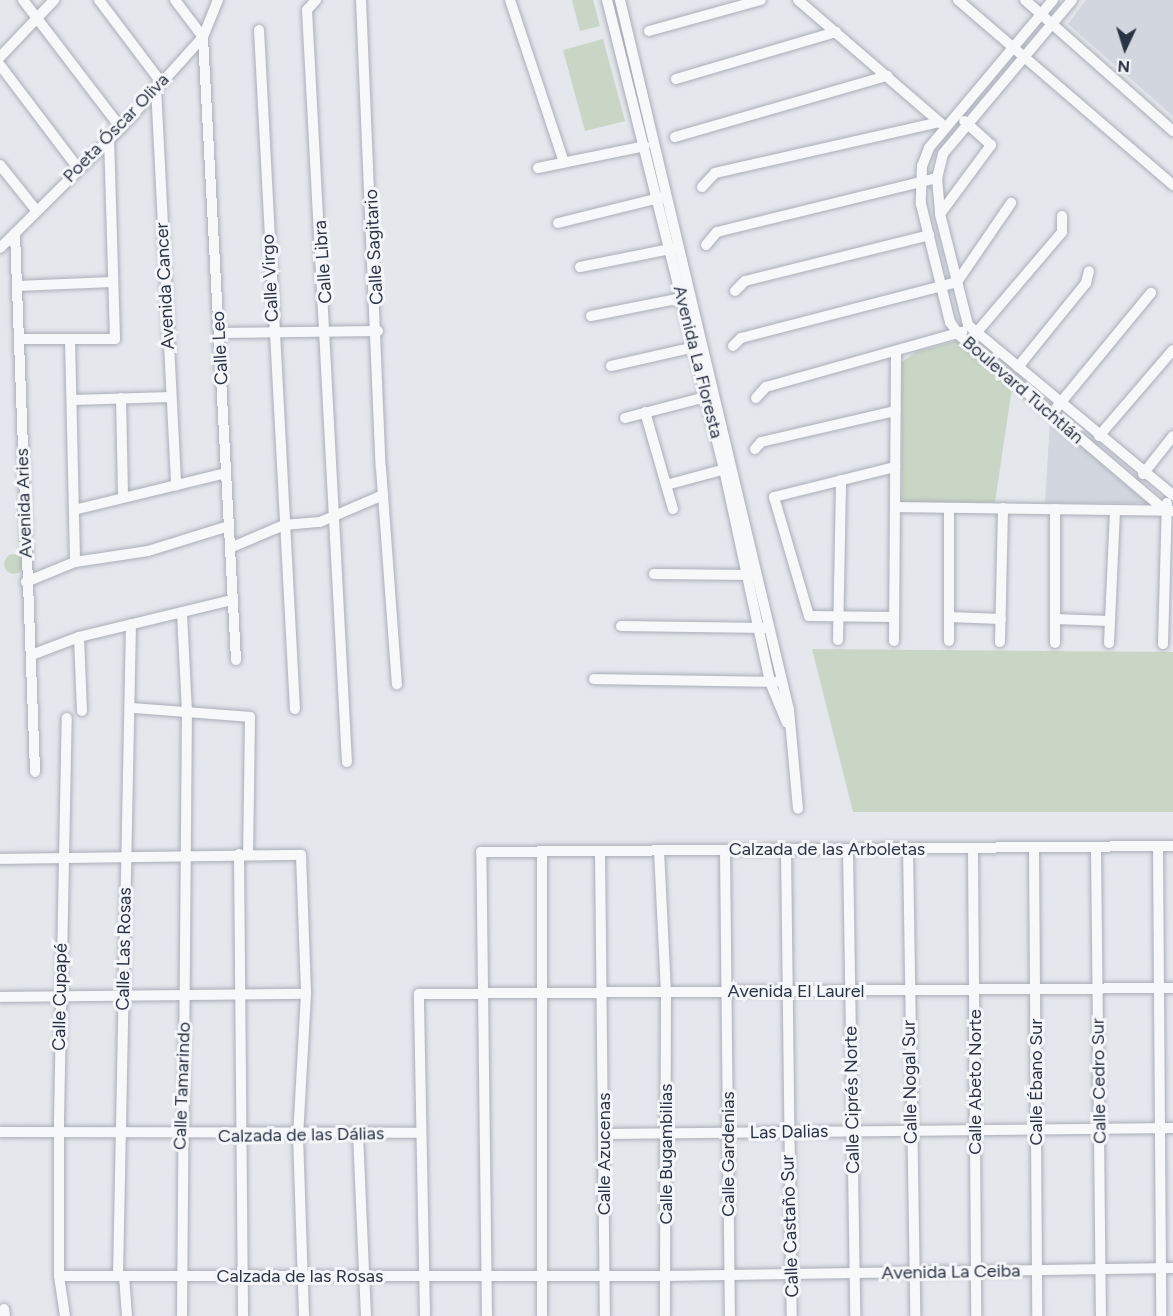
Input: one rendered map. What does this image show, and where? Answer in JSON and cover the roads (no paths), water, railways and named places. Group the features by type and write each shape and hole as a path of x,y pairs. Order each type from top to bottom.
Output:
{"street":[{"path":"23,0 121,128"},
{"path":"0,57 54,0"},
{"path":"99,0 159,85"},
{"path":"175,0 203,37"},
{"name":"Poeta Óscar Oliva","path":"0,248 78,168 121,128 203,37 218,0"},
{"name":"Calle Libra","path":"316,0 307,10 327,333 347,762"},
{"name":"Calle Sagitario","path":"361,0 378,331 383,495 397,684"},
{"path":"510,0 564,162"},
{"name":"Avenida La Floresta","path":"607,0 682,298 700,346"},
{"name":"Avenida La Floresta","path":"620,0 694,296 700,346 750,575 787,723 798,809"},
{"path":"649,31 761,0"},
{"path":"798,0 942,124"},
{"path":"958,0 1173,185"},
{"path":"1025,0 1173,130"},
{"name":"Boulevard Tuchtlán","path":"1053,0 957,115 942,124 929,148 920,183 928,235 941,286 959,335 1169,511"},
{"name":"Boulevard Tuchtlán","path":"1072,0 943,154 937,178 940,214 957,282 973,328 1170,495"},
{"name":"Calle Virgo","path":"259,30 273,334 295,709"},
{"path":"675,80 836,32"},
{"name":"Calle Leo","path":"203,37 236,660"},
{"path":"0,65 78,168"},
{"path":"675,137 887,76"},
{"name":"Avenida Cancer","path":"159,85 176,486"},
{"path":"940,214 991,145 957,115"},
{"path":"702,187 714,173 942,124"},
{"path":"19,339 115,339 109,139"},
{"path":"538,168 645,147"},
{"path":"0,165 36,210"},
{"path":"706,245 717,232 937,178"},
{"path":"558,223 669,197"},
{"path":"733,346 741,339 957,282 1011,203"},
{"path":"756,398 766,387 959,335 973,328 1062,232 1062,216"},
{"name":"Avenida Aries","path":"15,233 26,582 34,654 35,772"},
{"path":"735,291 745,281 928,235"},
{"path":"580,267 681,246"},
{"path":"1018,367 1086,284 1089,271"},
{"path":"17,286 112,282"},
{"path":"1051,414 1151,293"},
{"path":"591,316 694,296"},
{"path":"219,333 378,331"},
{"path":"70,339 75,562"},
{"path":"611,366 700,346"},
{"path":"1099,436 1173,350"},
{"path":"894,640 896,352"},
{"path":"625,418 711,395"},
{"path":"73,400 171,397"},
{"path":"121,398 123,497"},
{"path":"645,411 673,509"},
{"path":"755,448 761,442 895,411"},
{"path":"1143,474 1173,436"},
{"path":"894,617 809,616 774,497 895,467"},
{"path":"666,485 728,468"},
{"path":"74,510 226,473"},
{"path":"838,640 841,480"},
{"path":"230,548 284,525 306,525 383,495"},
{"path":"1162,644 1168,620 1170,495"},
{"path":"895,507 1169,511"},
{"path":"949,641 950,508"},
{"path":"1000,642 1003,508"},
{"path":"1055,509 1055,643"},
{"path":"1110,644 1115,510"},
{"path":"26,582 75,562 148,551 229,526"},
{"path":"654,574 750,575"},
{"path":"34,654 79,637 232,600"},
{"name":"Calle Tamarindo","path":"182,612 187,712 180,1136 182,1316"},
{"path":"949,617 1001,619"},
{"path":"1055,619 1110,621"},
{"name":"Calle Las Rosas","path":"127,1316 121,1276 120,1134 126,856 133,708 131,624"},
{"path":"621,626 763,628"},
{"path":"79,637 82,711"},
{"path":"594,678 776,682"},
{"path":"133,708 250,717 243,853 240,1135 243,1316"},
{"name":"Calle Cupapé","path":"65,1316 59,1276 59,996 67,718"},
{"path":"1158,846 1161,1316"},
{"name":"Calzada de las Arboletas","path":"480,993 481,852 1173,846"},
{"name":"Calle Ébano Sur","path":"1034,847 1036,1316"},
{"name":"Calle Cedro Sur","path":"1096,847 1101,1316"},
{"name":"Calle Nogal Sur","path":"908,848 910,1131 915,1316"},
{"name":"Calle Abeto Norte","path":"973,848 976,1316"},
{"name":"Calle Castaño Sur","path":"786,849 783,991 792,1316"},
{"name":"Calle Ciprés Norte","path":"848,849 855,1316"},
{"name":"Calle Azucenas","path":"600,850 605,1316"},
{"name":"Calle Bugambilias","path":"659,850 666,992 665,1316"},
{"name":"Calle Gardenias","path":"725,850 730,1316"},
{"path":"542,851 540,993 542,1316"},
{"path":"0,865 0,858 243,853 301,855 306,994 298,1135 304,1316"},
{"name":"Avenida El Laurel","path":"421,1133 419,994 1173,988"},
{"path":"480,993 487,1316"},
{"path":"0,997 123,995 184,997 306,994"},
{"name":"Las Dalias","path":"604,1134 1173,1128"},
{"name":"Calzada de las Dálias","path":"0,1132 180,1136 421,1133"},
{"path":"421,1133 425,1316"},
{"path":"358,1134 366,1316"},
{"name":"Avenida La Ceiba","path":"605,1276 1173,1268"},
{"name":"Calzada de las Rosas","path":"59,1276 605,1276"}]}
